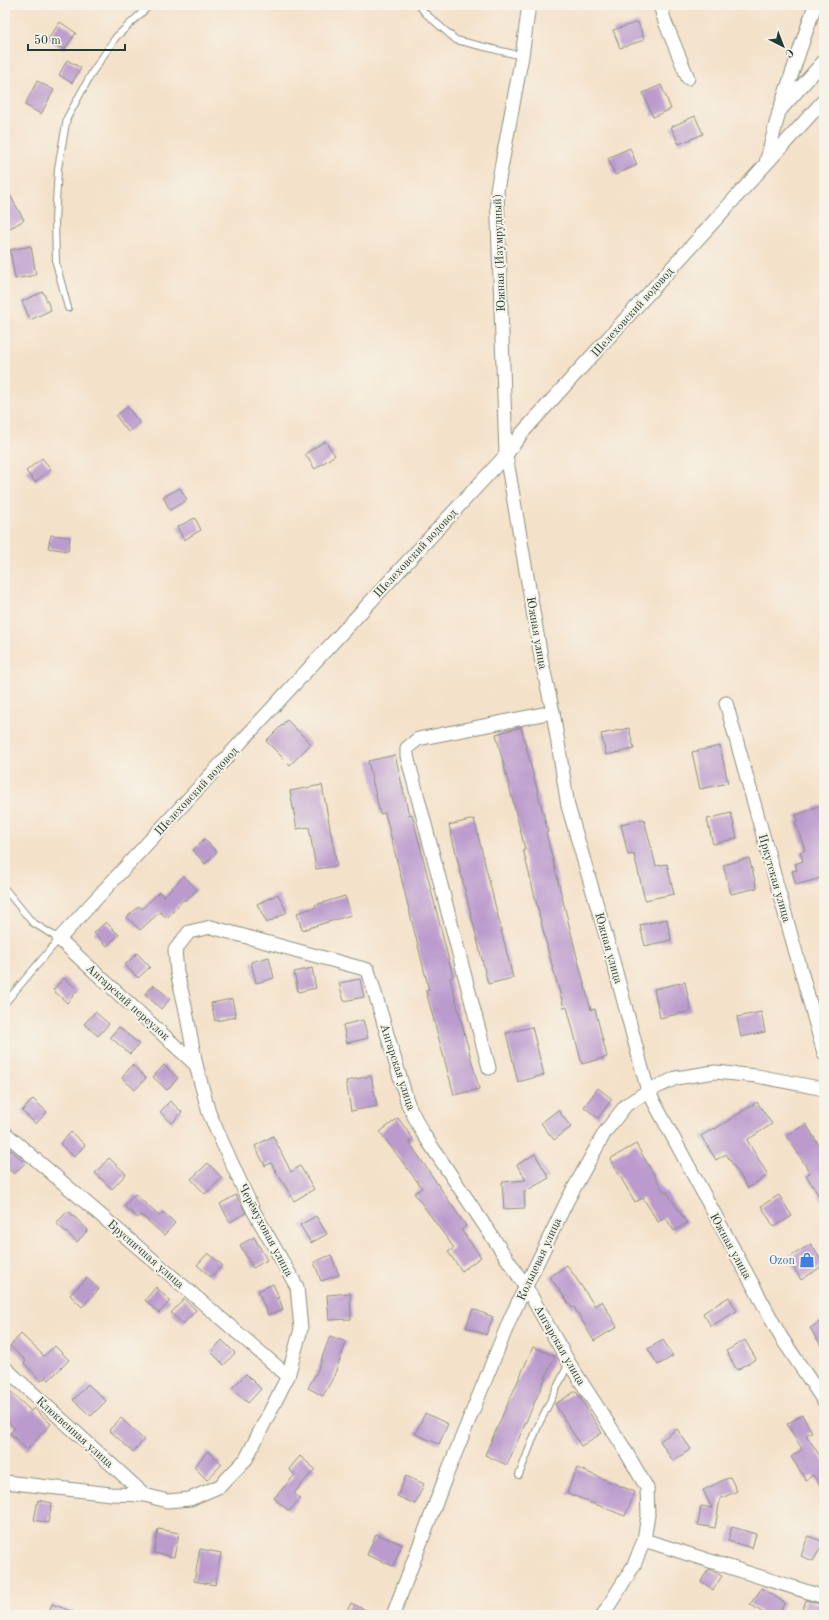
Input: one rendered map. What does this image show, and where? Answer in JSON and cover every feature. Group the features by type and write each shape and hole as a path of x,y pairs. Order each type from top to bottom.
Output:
{"street":[{"name":"Южная (Изумрудный)","path":"506,455 497,190 522,56 529,5"},
{"path":"660,5 665,22 688,78"},
{"path":"766,164 779,112 815,5"},
{"path":"779,112 824,61"},
{"name":"Шелеховский водовод","path":"59,940 506,455 522,433 824,100"},
{"name":"Южная улица","path":"506,455 542,663 553,712 568,806 610,950 648,1091 781,1337 824,1401"},
{"name":"Иркутская улица","path":"726,704 824,1053"},
{"path":"489,1068 407,756 407,748 418,739 553,712"},
{"name":"Черёмуховая улица","path":"5,1482 111,1494 145,1495 167,1501 190,1499 220,1486 246,1460 288,1376 301,1329 297,1287 253,1210 209,1113 196,1065 186,1006 177,972 175,950 189,932 211,927 368,970"},
{"name":"Ангарский переулок","path":"59,940 196,1065"},
{"name":"Ангарская улица","path":"368,970 408,1104 422,1132 526,1287 569,1363 622,1445 647,1488 648,1515 644,1540 634,1565 603,1615"},
{"name":"Кольцевая улица","path":"393,1615 446,1476 511,1317 568,1199 605,1132 626,1105 648,1091 676,1078 715,1072 757,1076 824,1089"},
{"name":"Брусничная улица","path":"5,1132 288,1376"},
{"name":"Клюквенная улица","path":"5,1368 145,1495"},
{"path":"644,1540 824,1597"}],"lane":[{"path":"68,308 56,263 55,220 58,168 68,118 93,71 116,37 150,5"},
{"path":"419,5 425,14 456,40 522,56"},
{"path":"5,889 32,922 59,940"},
{"name":"Шелеховский водовод","path":"5,1003 59,940"},
{"path":"519,1475 538,1426 569,1363"}],"building":[{"path":"60,22 76,33 64,50 48,39"},
{"path":"638,22 644,40 620,48 613,30"},
{"path":"67,60 81,68 72,83 59,75"},
{"path":"37,81 54,90 41,114 25,105"},
{"path":"661,85 671,109 653,117 643,93"},
{"path":"695,116 703,134 679,144 671,127"},
{"path":"630,148 637,165 615,175 608,158"},
{"path":"5,186 24,220 9,229 5,222"},
{"path":"31,246 36,275 15,279 10,250"},
{"path":"43,292 51,310 30,320 22,301"},
{"path":"127,407 140,423 128,432 116,416"},
{"path":"325,441 335,455 315,469 305,454"},
{"path":"42,458 51,469 35,482 26,471"},
{"path":"180,488 187,500 170,510 163,497"},
{"path":"195,518 201,530 184,540 177,527"},
{"path":"51,535 70,537 68,551 48,548"},
{"path":"287,720 311,744 290,765 266,741"},
{"path":"521,727 548,832 546,833 576,953 591,1010 595,1009 607,1057 582,1064 567,1007 564,1008 549,954 523,849 525,849 496,734"},
{"path":"629,728 634,749 606,755 601,734"},
{"path":"720,746 728,783 700,789 692,752"},
{"path":"395,755 409,815 412,814 453,977 450,978 479,1089 454,1095 426,991 429,990 385,813 380,814 368,761"},
{"path":"322,785 337,866 316,869 309,827 297,829 290,791"},
{"path":"821,805 824,813 824,877 796,885 792,871 797,870 795,864 803,861 800,852 805,850 795,822 798,821 796,815"},
{"path":"731,813 737,838 713,844 707,819"},
{"path":"474,819 513,978 488,984 449,825"},
{"path":"644,819 656,866 667,864 674,894 645,900 634,854 628,855 621,824"},
{"path":"204,839 217,852 205,864 193,850"},
{"path":"749,858 757,888 731,894 723,865"},
{"path":"184,876 197,890 185,901 184,899 167,918 160,912 140,930 127,917 139,906 142,909 159,892 164,896"},
{"path":"278,894 287,912 267,923 257,904"},
{"path":"345,896 351,915 302,930 297,913 316,907 315,905"},
{"path":"667,919 671,940 645,946 640,925"},
{"path":"106,922 119,935 107,946 94,933"},
{"path":"137,953 150,967 138,978 125,965"},
{"path":"269,957 274,978 256,983 251,962"},
{"path":"312,968 316,988 298,992 294,972"},
{"path":"64,978 78,990 67,1003 53,990"},
{"path":"360,979 364,997 344,1001 339,983"},
{"path":"685,982 691,1011 660,1018 654,989"},
{"path":"154,985 170,999 161,1009 145,994"},
{"path":"232,999 236,1017 215,1021 211,1003"},
{"path":"95,1012 109,1024 98,1036 84,1024"},
{"path":"761,1012 765,1032 741,1037 737,1017"},
{"path":"363,1020 368,1038 347,1043 343,1025"},
{"path":"119,1027 139,1044 130,1054 110,1037"},
{"path":"532,1027 544,1075 518,1082 506,1033"},
{"path":"132,1065 146,1078 135,1090 122,1078"},
{"path":"164,1065 178,1078 167,1090 153,1077"},
{"path":"371,1076 377,1106 351,1111 346,1081"},
{"path":"598,1088 612,1099 598,1118 584,1107"},
{"path":"33,1099 47,1112 36,1124 22,1111"},
{"path":"170,1101 182,1112 172,1123 160,1112"},
{"path":"757,1102 772,1124 747,1140 768,1175 748,1188 726,1154 716,1160 701,1136 714,1128 715,1129"},
{"path":"558,1110 571,1127 554,1140 541,1123"},
{"path":"398,1118 413,1139 409,1142 466,1226 461,1230 481,1257 462,1271 448,1252 454,1248 414,1193 422,1188 380,1132"},
{"path":"806,1124 824,1154 824,1204 806,1175 810,1173 787,1136"},
{"path":"71,1132 85,1145 74,1157 60,1144"},
{"path":"273,1136 291,1172 300,1166 314,1189 294,1201 271,1163 265,1166 255,1146"},
{"path":"636,1144 664,1192 666,1191 687,1223 674,1231 665,1217 658,1222 643,1198 635,1202 610,1159"},
{"path":"11,1150 25,1163 14,1174 5,1166 5,1156"},
{"path":"535,1154 549,1178 524,1192 525,1208 504,1209 502,1182 526,1180 517,1165"},
{"path":"109,1158 126,1174 112,1189 95,1173"},
{"path":"208,1163 222,1178 205,1194 191,1179"},
{"path":"135,1194 159,1216 163,1212 175,1223 164,1235 141,1215 138,1218 124,1206"},
{"path":"236,1195 246,1213 230,1222 220,1204"},
{"path":"779,1195 792,1216 774,1227 761,1206"},
{"path":"68,1211 88,1230 77,1242 56,1223"},
{"path":"316,1216 327,1234 311,1243 300,1225"},
{"path":"254,1237 267,1260 253,1268 240,1245"},
{"path":"811,1244 824,1265 801,1280 788,1258"},
{"path":"208,1253 222,1265 211,1277 197,1265"},
{"path":"331,1255 339,1275 321,1281 314,1262"},
{"path":"567,1265 595,1306 602,1301 617,1327 594,1341 574,1307 572,1308 550,1277"},
{"path":"87,1278 99,1289 82,1307 70,1295"},
{"path":"273,1284 279,1297 276,1299 279,1298 283,1309 268,1315 258,1291"},
{"path":"156,1287 170,1301 159,1313 145,1300"},
{"path":"350,1293 351,1319 329,1320 327,1295"},
{"path":"729,1297 737,1311 711,1326 703,1313"},
{"path":"184,1299 196,1310 183,1324 171,1313"},
{"path":"473,1309 493,1317 486,1335 466,1327"},
{"path":"824,1319 824,1350 810,1328"},
{"path":"21,1334 44,1356 55,1346 69,1360 49,1380 46,1377 41,1381 24,1363 26,1361 10,1346"},
{"path":"330,1336 346,1342 334,1376 323,1396 308,1388 318,1369"},
{"path":"222,1340 235,1353 224,1365 211,1352"},
{"path":"663,1340 673,1356 658,1365 648,1349"},
{"path":"745,1340 756,1359 737,1370 726,1351"},
{"path":"533,1347 555,1356 507,1465 485,1455"},
{"path":"246,1374 261,1389 248,1403 232,1388"},
{"path":"88,1384 106,1401 91,1416 73,1400"},
{"path":"10,1391 31,1411 34,1408 51,1424 27,1450 10,1433 15,1428 5,1419 5,1397"},
{"path":"576,1391 602,1433 581,1446 555,1404"},
{"path":"425,1413 448,1424 439,1444 415,1434"},
{"path":"802,1415 812,1432 806,1435 824,1462 824,1492 813,1475 806,1480 791,1457 802,1449 787,1424"},
{"path":"121,1418 144,1440 133,1452 109,1430"},
{"path":"677,1429 691,1449 673,1461 660,1441"},
{"path":"208,1451 222,1464 207,1480 194,1467"},
{"path":"300,1456 315,1469 294,1493 300,1499 289,1511 274,1498 295,1475 289,1469"},
{"path":"577,1468 635,1492 625,1516 567,1493"},
{"path":"406,1476 424,1484 415,1504 397,1496"},
{"path":"730,1477 737,1491 720,1499 715,1528 698,1525 701,1506 712,1508 703,1490"},
{"path":"38,1500 52,1503 48,1523 34,1520"},
{"path":"732,1527 756,1534 752,1548 728,1541"},
{"path":"158,1529 179,1533 174,1557 154,1553"},
{"path":"376,1534 402,1544 393,1566 367,1555"},
{"path":"808,1536 824,1542 813,1561 801,1556"},
{"path":"200,1549 221,1553 215,1585 194,1581"},
{"path":"709,1569 722,1576 713,1590 701,1581"},
{"path":"762,1588 785,1603 777,1615 766,1615 750,1604"},
{"path":"806,1600 824,1605 824,1615 801,1615"},
{"path":"351,1603 375,1615 345,1615"},
{"path":"52,1604 79,1614 79,1615 48,1615"}],"place":[{"name":"Ozon","path":"807,1260"}]}
